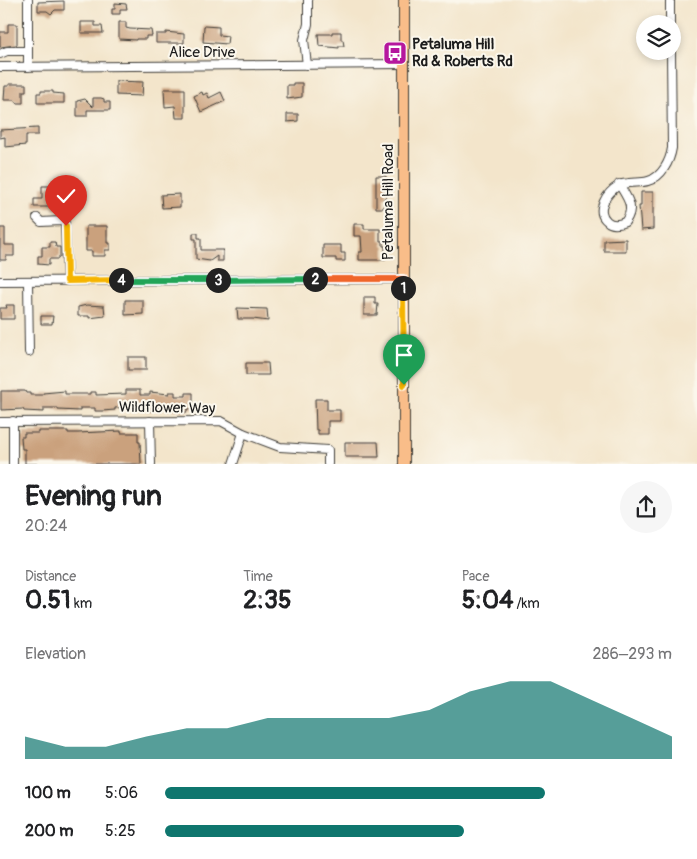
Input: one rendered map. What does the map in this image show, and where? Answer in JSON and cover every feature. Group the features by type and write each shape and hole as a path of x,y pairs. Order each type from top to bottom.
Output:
{"main road":[{"name":"Petaluma Hill Road","path":"404,0 404,464"}],"street":[{"path":"28,0 28,67"},
{"path":"307,64 304,40 308,24 308,0"},
{"path":"670,0 670,15"},
{"path":"0,54 7,51 28,51"},
{"path":"620,184 631,209 625,222 612,224 606,221 602,209 606,196 620,184 648,181 665,168 670,160 672,148 670,60"},
{"name":"Alice Drive","path":"0,67 404,64"},
{"path":"37,218 41,222 61,221 66,223 67,281"},
{"path":"0,281 403,279"},
{"path":"28,281 29,352"},
{"path":"150,421 151,464"},
{"name":"Wildflower Way","path":"0,422 221,421 243,433 280,447 328,450 328,464"},
{"path":"13,422 13,464"},
{"path":"233,464 243,433"}],"building":[{"path":"64,1 64,10 55,10 51,14 47,11 38,11 38,2"},
{"path":"115,3 126,4 127,9 120,9 120,14 112,14 112,9 115,9"},
{"path":"81,22 95,22 95,26 102,26 103,33 81,33"},
{"path":"119,22 126,22 126,28 130,29 151,30 152,36 136,40 119,39"},
{"path":"8,24 17,24 17,45 0,47 0,32 8,32"},
{"path":"204,26 219,27 219,35 228,36 227,44 203,42"},
{"path":"166,32 184,34 184,43 156,43 156,34 166,34"},
{"path":"332,32 341,32 341,40 343,40 344,46 339,46 339,48 319,46 318,34 332,34"},
{"path":"116,81 143,82 142,96 116,95"},
{"path":"293,83 302,83 302,97 287,99 287,85 293,85"},
{"path":"9,84 26,84 26,91 23,91 23,103 18,103 14,100 4,100 5,86 9,86"},
{"path":"164,89 185,89 185,118 176,118 175,106 165,107"},
{"path":"41,91 53,91 53,93 64,94 64,103 37,103 37,93 41,93"},
{"path":"202,92 203,95 207,93 209,98 221,92 225,101 201,112 194,96"},
{"path":"93,98 101,98 104,99 104,102 110,102 110,110 87,110 87,116 77,116 77,101 85,99 93,107"},
{"path":"287,114 298,114 298,121 287,122"},
{"path":"38,128 38,135 26,135 26,145 5,147 5,137 0,138 0,130"},
{"path":"376,176 386,176 384,208 376,208"},
{"path":"42,186 52,186 52,190 59,190 59,202 70,202 71,210 53,209 53,207 34,207 34,199 42,199"},
{"path":"641,192 653,192 653,229 641,230 639,206 641,206"},
{"path":"180,194 180,207 162,208 161,195"},
{"path":"354,224 364,224 364,229 380,229 380,241 383,241 383,246 385,246 385,260 359,260 359,252 362,252 361,236 354,236"},
{"path":"86,226 107,226 107,243 110,243 110,250 105,250 105,256 92,256 92,251 86,251"},
{"path":"0,228 5,228 5,245 14,245 14,256 6,256 6,260 0,260"},
{"path":"193,233 198,233 198,238 201,238 201,250 224,250 223,261 217,261 217,256 210,261 196,259 196,239 193,239"},
{"path":"626,239 626,251 604,251 604,240"},
{"path":"50,242 55,242 56,247 60,247 60,257 58,259 49,259 49,265 38,264 38,256 42,256 42,247 50,247"},
{"path":"323,245 341,245 341,253 345,253 345,261 336,261 336,258 323,258"},
{"path":"364,297 375,297 375,304 378,304 377,315 364,315"},
{"path":"125,300 143,300 143,314 125,315"},
{"path":"6,305 14,305 14,319 0,319 0,308 7,308"},
{"path":"87,305 104,306 105,316 89,318 89,316 78,316 78,307"},
{"path":"237,308 267,309 268,321 238,319"},
{"path":"41,316 53,316 52,324 41,324"},
{"path":"128,357 146,357 146,370 128,370"},
{"path":"246,363 268,363 269,375 246,375"},
{"path":"126,390 140,390 140,395 150,395 150,392 169,394 169,392 175,392 175,396 186,396 186,393 193,393 193,409 187,409 187,412 169,410 169,407 152,408 152,411 126,407 102,411 95,411 95,408 80,408 80,411 44,408 44,412 24,411 23,409 1,410 1,391 25,391 30,393 30,395 65,391 65,394 90,394 90,392 96,392 96,395 126,394"},
{"path":"315,399 327,399 327,410 340,410 340,421 328,421 328,434 318,434 318,430 316,430"},
{"path":"38,431 78,433 121,431 121,433 138,433 141,464 25,464 25,449 22,449 21,437 24,437 24,433 38,433"},
{"path":"345,442 378,442 379,457 345,457"}],"place":[{"name":"Petaluma Hill Rd & Roberts Rd","path":"395,53"}],"route":[{"path":"66,226 67,281 403,279 404,385"}]}
